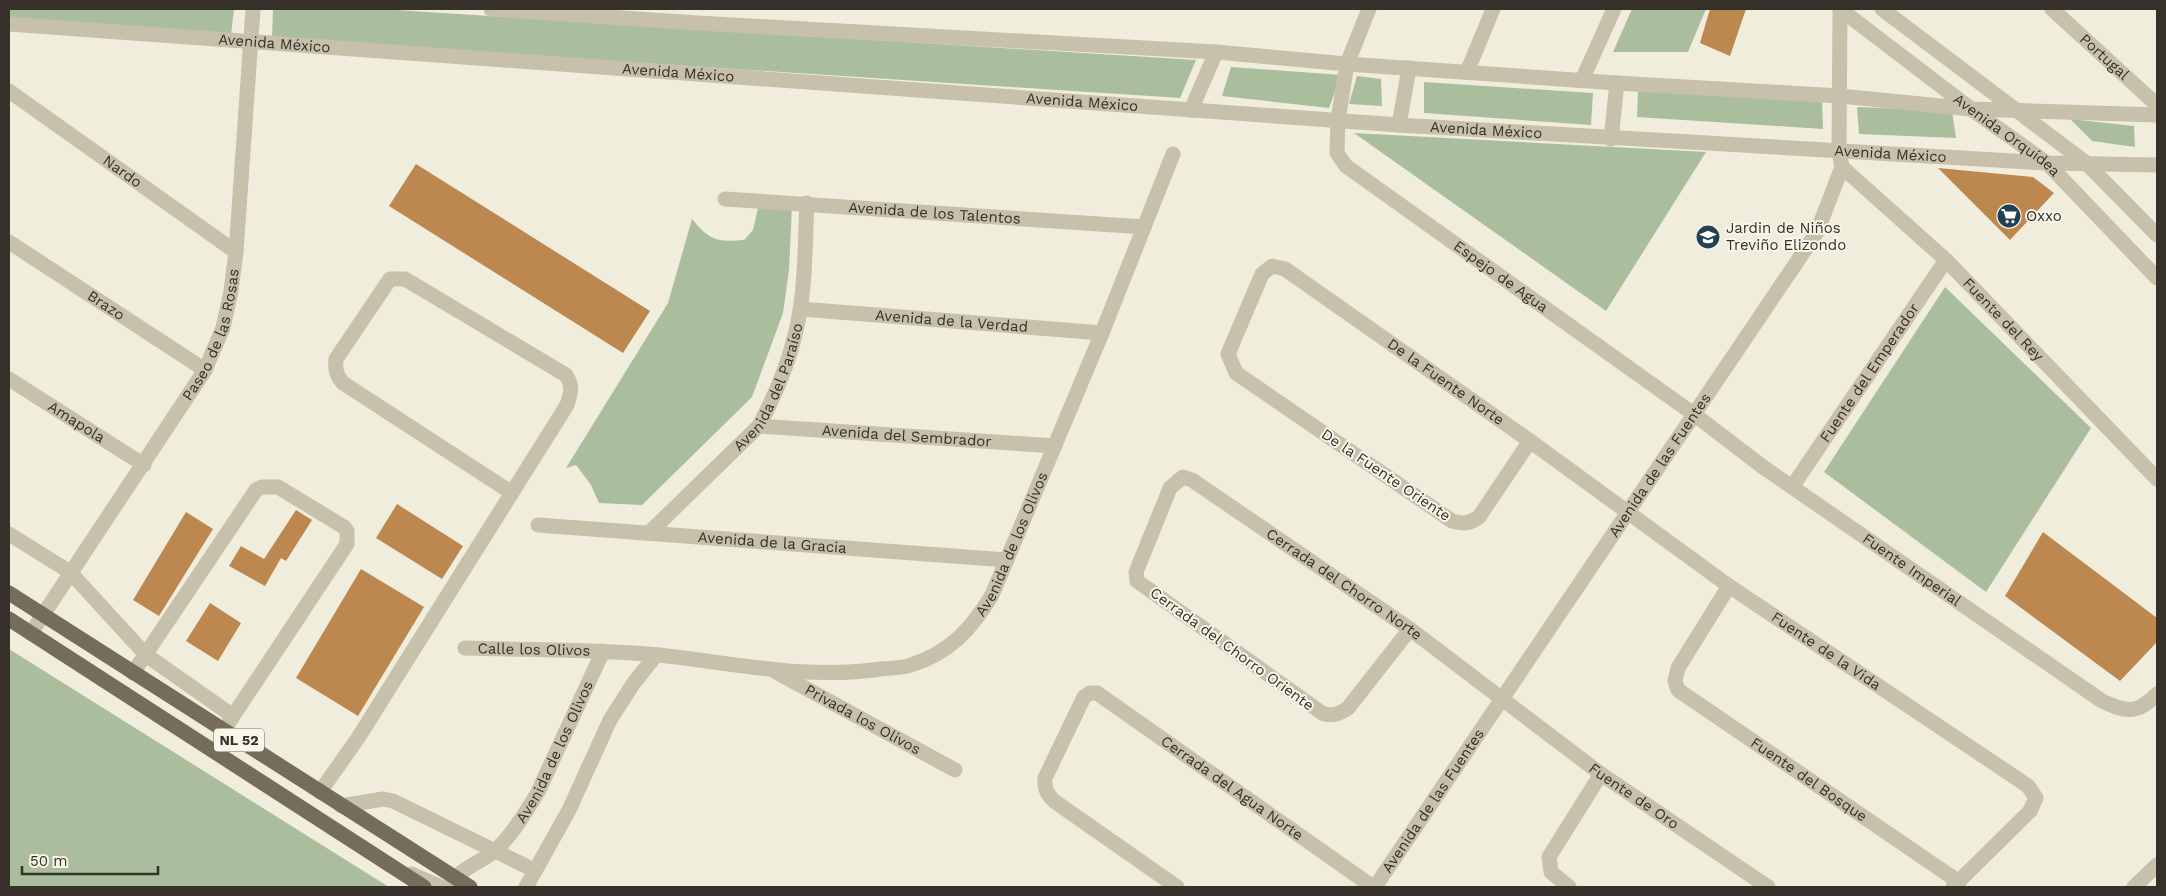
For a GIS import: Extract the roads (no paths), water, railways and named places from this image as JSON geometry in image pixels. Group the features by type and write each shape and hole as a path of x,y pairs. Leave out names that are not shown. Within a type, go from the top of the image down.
{"main road":[{"name":"NL 52","path":"9,593 320,792 452,882 470,887"},
{"path":"9,618 424,887"}],"street":[{"name":"Paseo de las Rosas","path":"32,633 70,572 144,465 204,370 222,328 232,291 236,252 253,9"},
{"path":"491,9 700,16 1216,52 1346,64 1840,96 1971,109 2157,115"},
{"name":"Espejo de Agua","path":"1369,9 1346,64 1338,120 1337,153 1346,166 1695,415"},
{"path":"1467,72 1493,9"},
{"path":"1582,80 1614,9"},
{"path":"1840,9 1839,151 1842,167"},
{"name":"Avenida Orquídea","path":"1840,9 1971,109 2047,162 2157,278"},
{"name":"Avenida Orquídea","path":"1882,9 2085,162 2157,236"},
{"name":"Portugal","path":"2052,9 2157,105"},
{"name":"Avenida México","path":"9,24 1399,125 2047,162 2157,165"},
{"path":"1191,110 1216,52"},
{"path":"1399,125 1409,68"},
{"path":"1611,138 1617,83"},
{"name":"Nardo","path":"9,91 236,252"},
{"name":"Avenida de los Olivos","path":"452,882 496,850 517,826 538,792 603,651 656,655 814,673 867,671 911,665 945,650 975,622 992,595 1007,560 1102,333 1173,154"},
{"name":"Avenida de las Fuentes","path":"1374,887 1627,512 1695,415 1816,232 1842,167"},
{"name":"Fuente del Rey","path":"1842,167 1946,260 2157,479"},
{"name":"Avenida de los Talentos","path":"725,199 1144,226"},
{"name":"Avenida del Paraíso","path":"650,532 759,426 779,384 790,354 800,309 807,203"},
{"name":"Brazo","path":"9,242 204,370"},
{"name":"Fuente del Emperador","path":"1792,487 1946,260"},
{"name":"De la Fuente Norte","path":"1244,379 1236,373 1228,354 1262,274 1272,266 1285,269 1530,441 1627,512"},
{"path":"320,792 358,738 512,493 567,405 571,392 571,382 566,375 405,279 390,279 336,359 335,369 337,376 343,383 512,493"},
{"name":"Avenida de la Verdad","path":"800,309 1102,333"},
{"name":"Amapola","path":"9,379 144,465"},
{"name":"De la Fuente Oriente","path":"1244,379 1452,521 1461,524 1471,522 1479,517 1530,441"},
{"name":"Fuente Imperial","path":"1695,415 1792,487 2102,701 2122,710 2135,710 2147,705 2157,694"},
{"name":"Avenida del Sembrador","path":"759,426 1054,446"},
{"name":"Cerrada del Chorro Norte","path":"1136,578 1136,572 1170,488 1183,477 1192,480 1410,629 1503,698"},
{"path":"133,673 256,490 262,487 278,487 344,527 347,532 347,544 224,730"},
{"name":"Fuente de la Vida","path":"1627,512 1729,586 2028,786 2036,798 2030,810 1956,884"},
{"name":"Avenida de la Gracia","path":"538,525 1007,560"},
{"path":"9,534 70,572 146,655 233,716"},
{"name":"Cerrada del Chorro Oriente","path":"1136,578 1137,581 1314,708 1330,716 1339,714 1348,708 1410,629"},
{"name":"Fuente del Bosque","path":"1729,586 1678,668 1675,681 1678,690 1956,884"},
{"name":"Calle los Olivos","path":"465,648 603,651"},
{"path":"526,887 569,810 610,720 633,684 656,655"},
{"name":"Privada los Olivos","path":"770,669 955,770"},
{"name":"Cerrada del Agua Norte","path":"1177,887 1054,801 1044,786 1045,778 1084,696 1090,693 1097,693 1374,887"},
{"name":"Fuente de Oro","path":"1503,698 1600,774 1768,887"},
{"path":"1569,887 1551,872 1549,857 1600,774"},
{"path":"341,806 383,799 393,801 534,870"},
{"path":"365,850 407,873 441,887"},
{"path":"2134,887 2157,865"}],"place":[{"name":"Oxxo","path":"2009,216"},
{"name":"Jardin de Niños Treviño Elizondo","path":"1708,237"}]}
